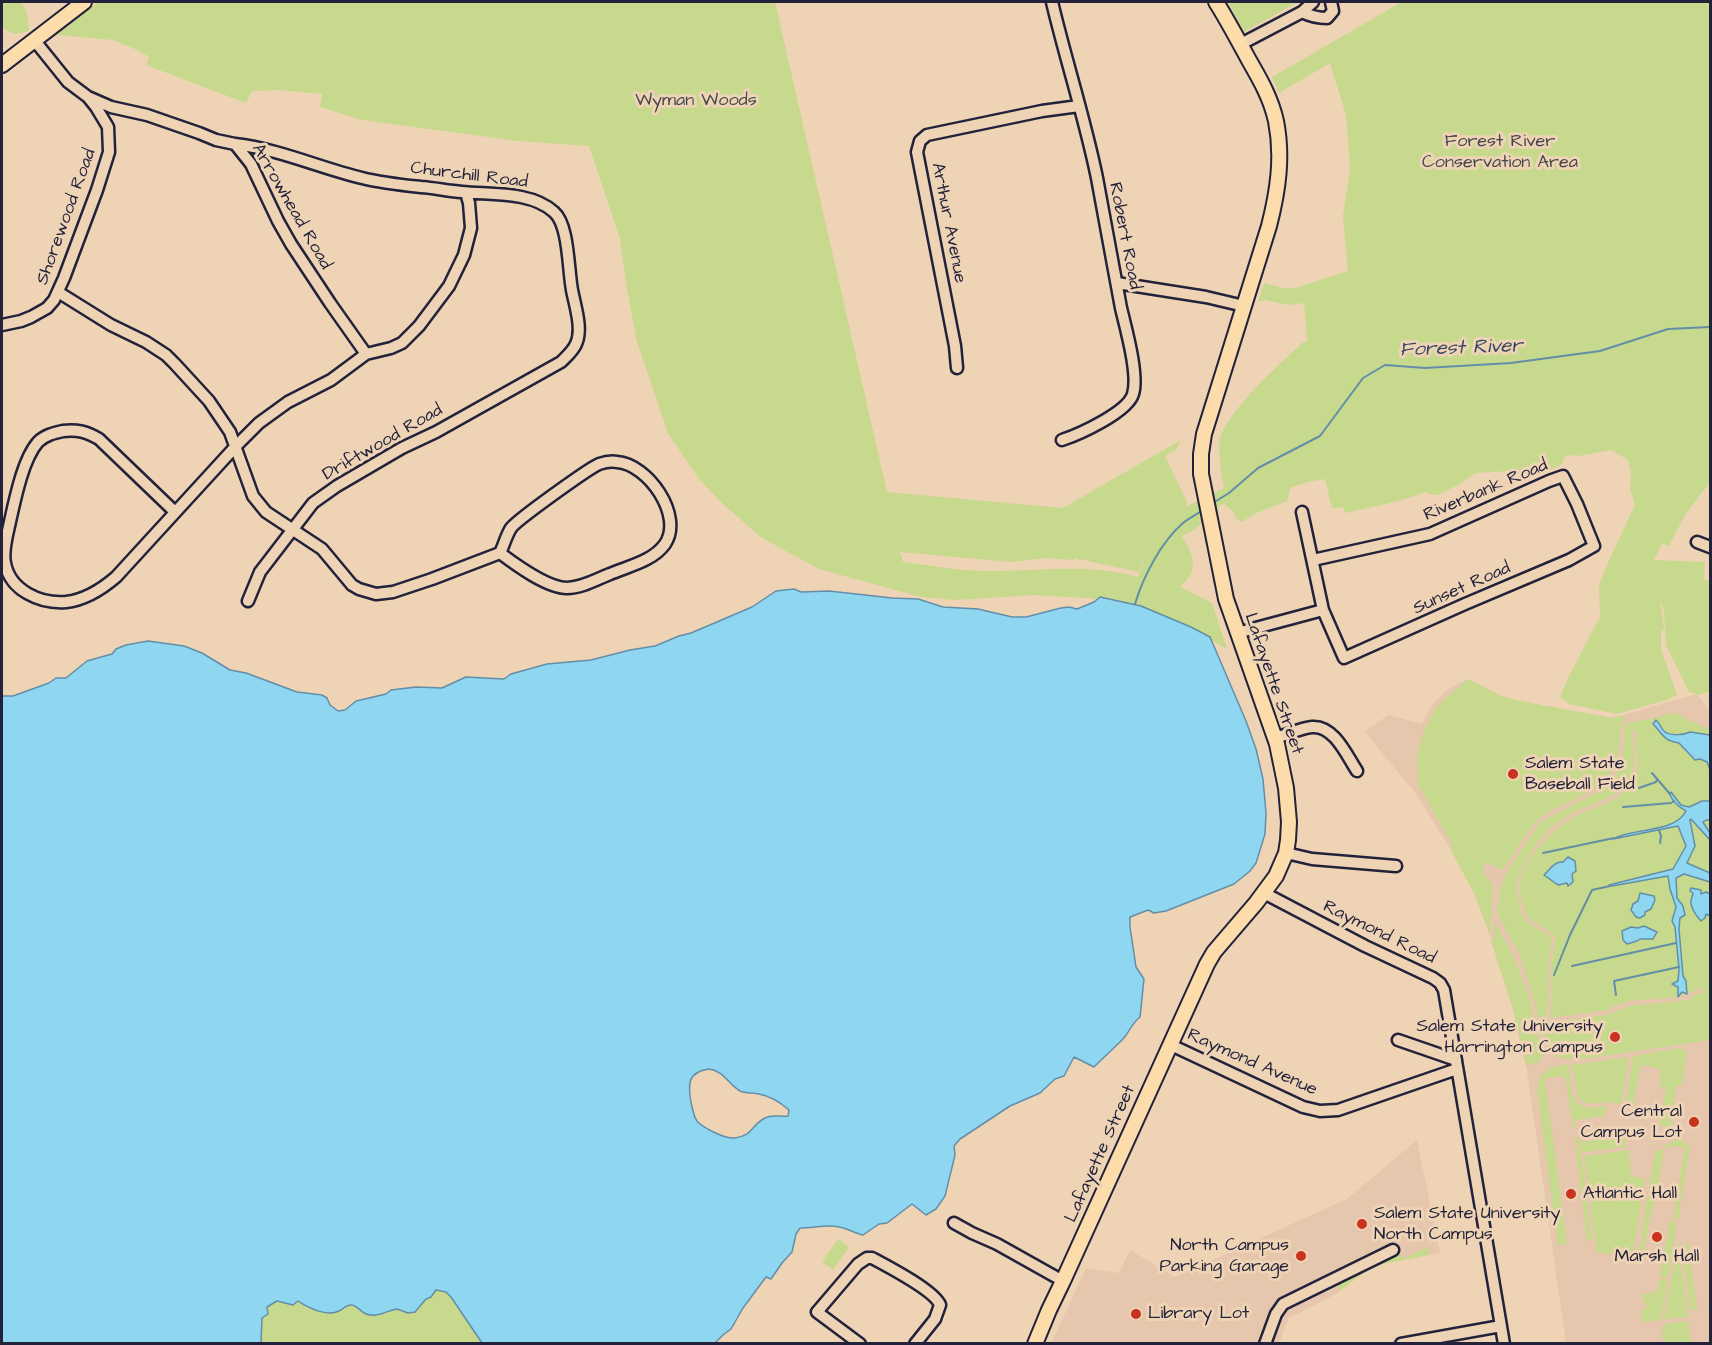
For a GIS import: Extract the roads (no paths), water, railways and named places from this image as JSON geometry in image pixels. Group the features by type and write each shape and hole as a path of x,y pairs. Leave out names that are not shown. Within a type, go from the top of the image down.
{"main road":[{"path":"2,65 84,2"},
{"name":"Lafayette Street","path":"1039,1342 1046,1317 1214,952 1276,876 1286,853 1288,840 1288,805 1282,764 1226,599 1201,474 1204,434 1276,198 1280,157 1276,122 1262,82 1216,2"}],"street":[{"name":"Robert Road","path":"1052,2 1096,177 1131,357 1134,392 1131,399 1108,418 1080,434 1062,440"},
{"path":"1241,45 1302,12 1313,2"},
{"path":"1302,12 1310,16 1327,18 1333,11 1331,2"},
{"name":"Shorewood Road","path":"2,325 21,321 43,311 54,300 97,190 109,152 108,127 100,112 88,97 68,82 35,40"},
{"name":"Arrowhead Road","path":"88,97 111,108 156,118 216,140 235,144 251,164 291,244 366,354"},
{"name":"Arthur Avenue","path":"957,368 955,346 917,152 920,141 927,135 1042,111 1079,106"},
{"name":"Churchill Road","path":"235,144 300,158 371,180 515,197 531,200 549,208 561,220 565,234 568,273 578,330 577,343 571,352"},
{"path":"175,512 99,439 88,432 76,430 57,432 39,441 27,460 7,535 5,566 15,582 28,594 45,601 67,602 79,599 116,578 259,423 302,393 331,380 366,354 391,348 409,337 449,286 461,262 469,240 471,214 466,193"},
{"path":"1117,283 1206,297 1244,306"},
{"path":"58,292 105,322 146,342 166,355 196,385 230,432 253,496 266,512 322,549 352,585 359,590 375,594 393,592 500,553 512,527 600,464 619,462 642,472 659,493 670,515 672,526 670,535 658,552 638,563 569,588 559,588 549,584 500,553"},
{"name":"Driftwood Road","path":"248,601 260,572 313,503 337,486 402,448 436,432 561,362 571,352"},
{"name":"Riverbank Road","path":"1313,560 1431,534 1563,476 1594,546"},
{"path":"1237,633 1323,610 1302,512"},
{"path":"1698,542 1710,547"},
{"name":"Sunset Road","path":"1323,610 1344,658 1569,560 1594,546"},
{"path":"1275,738 1312,727 1321,728 1340,744 1357,771"},
{"path":"1286,853 1312,859 1396,866"},
{"name":"Raymond Road","path":"1264,893 1365,946 1433,978 1444,990 1504,1344"},
{"path":"1398,1040 1456,1064"},
{"name":"Raymond Avenue","path":"1171,1045 1303,1107 1320,1111 1338,1110 1456,1064"},
{"path":"954,1223 1063,1281"},
{"path":"1265,1344 1276,1314 1283,1305 1393,1250"},
{"path":"860,1344 817,1312 858,1264 867,1258 872,1258 938,1300 940,1305 935,1319 915,1344"},
{"path":"1401,1344 1501,1326"}],"water":[{"path":"794,589 801,592 829,591 918,599 943,607 978,609 1012,617 1026,617 1069,607 1077,609 1100,597 1141,606 1210,637 1256,749 1263,779 1265,834 1256,863 1234,884 1166,911 1154,913 1148,910 1130,917 1136,967 1144,979 1140,1017 1119,1043 1094,1067 1074,1057 1064,1076 1055,1079 1040,1093 1010,1106 960,1139 954,1146 955,1155 945,1196 936,1209 926,1215 912,1204 887,1223 879,1224 863,1235 834,1226 800,1228 796,1234 792,1252 771,1279 766,1277 731,1329 715,1343 482,1343 451,1297 446,1292 436,1290 415,1312 408,1313 397,1309 368,1315 350,1305 329,1313 312,1309 298,1301 293,1305 277,1301 267,1307 268,1314 262,1318 261,1343 2,1343 2,696 13,696 49,683 56,678 66,678 87,661 112,654 116,649 126,645 148,641 184,646 202,653 230,670 246,673 297,692 322,695 338,711 345,710 356,701 386,694 391,690 416,687 442,688 466,677 504,679 511,674 547,664 591,660 655,646 752,607 776,591","holes":["709,1069 714,1070 740,1091 757,1093 779,1102 789,1110 788,1116 768,1117 760,1121 749,1133 735,1138 720,1135 704,1127 697,1121 694,1114 690,1085 696,1073"]},
{"path":"1656,720 1668,733 1678,735 1690,732 1710,735 1710,770 1707,762 1700,759 1695,760 1679,743 1670,741 1664,736 1653,724"},
{"path":"1671,792 1681,805 1689,807 1702,801 1710,801 1710,820 1703,822 1710,833 1710,840 1691,819 1695,846 1687,863 1710,873 1710,882 1684,874 1676,878 1677,898 1683,906 1685,915 1680,918 1679,929 1687,994 1682,992 1678,997 1678,987 1672,984 1678,981 1679,969 1675,927 1672,921 1676,907 1668,876 1609,885 1673,869 1686,846 1678,826 1613,839 1621,835 1663,827 1680,818 1686,811 1673,800"},
{"path":"1568,857 1575,861 1576,871 1572,874 1573,882 1568,886 1567,883 1558,885 1544,875 1555,864 1563,862"},
{"path":"1691,888 1701,890 1701,894 1706,892 1710,894 1710,916 1706,914 1701,921 1692,906"},
{"path":"1640,893 1654,896 1655,900 1651,909 1640,918 1636,917 1631,910 1633,904 1638,901"},
{"path":"1644,926 1657,932 1653,939 1640,939 1627,944 1623,940 1622,931 1631,927"}],"waterway":[{"name":"Forest River","path":"1213,503 1229,493 1258,468 1320,436 1363,378 1385,365 1425,368 1511,363 1600,351 1668,329 1710,327"},
{"name":"Forest River","path":"1135,604 1148,572 1167,540 1183,523 1203,510"},
{"path":"1652,773 1670,794"},
{"path":"1639,788 1656,782 1657,779"},
{"path":"1623,807 1674,801"},
{"path":"1659,830 1660,843"},
{"path":"1543,853 1614,838"},
{"path":"1554,975 1592,890 1610,886"},
{"path":"1572,966 1676,943"},
{"path":"1616,995 1614,981 1679,967"}],"place":[{"name":"Salem State Baseball Field","path":"1513,774"},
{"name":"Salem State University Harrington Campus","path":"1615,1037"},
{"name":"Central Campus Lot","path":"1694,1122"},
{"name":"Atlantic Hall","path":"1571,1194"},
{"name":"Salem State University North Campus","path":"1362,1224"},
{"name":"Marsh Hall","path":"1657,1237"},
{"name":"North Campus Parking Garage","path":"1301,1256"},
{"name":"Library Lot","path":"1136,1314"}],"park label":[{"name":"Wyman Woods","path":"696,101"},
{"name":"Forest River Conservation Area","path":"1500,152"}]}
